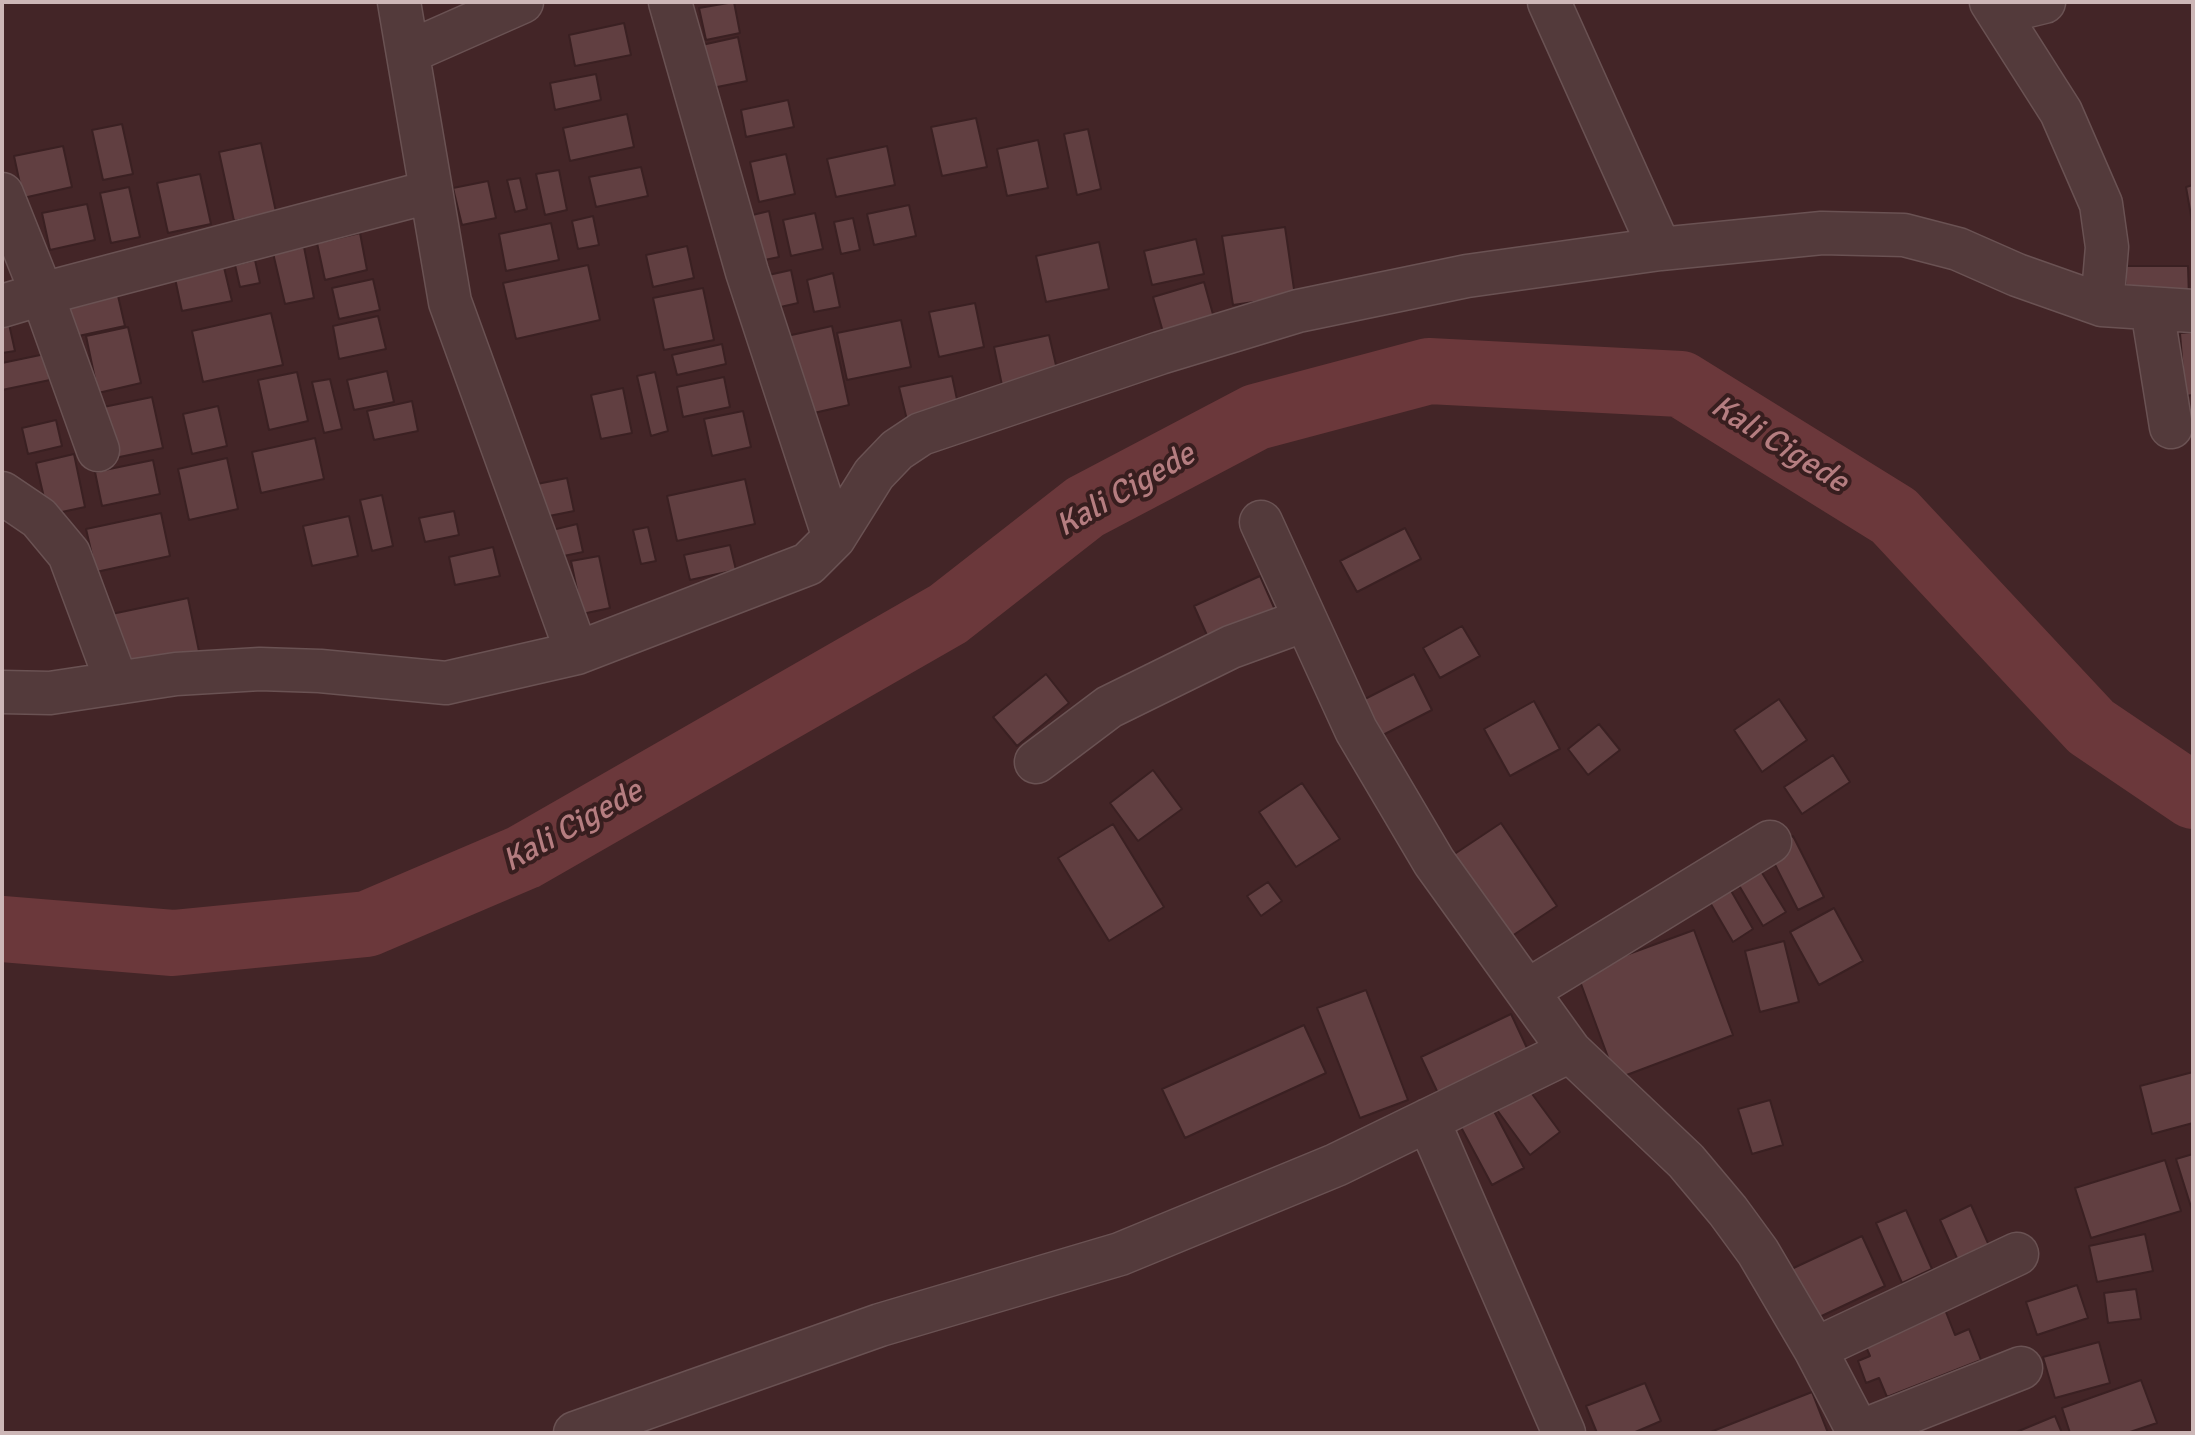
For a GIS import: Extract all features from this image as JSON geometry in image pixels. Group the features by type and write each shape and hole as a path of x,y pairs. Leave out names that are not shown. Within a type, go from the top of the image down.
{"street":[{"path":"399,2 450,302 577,653"},
{"path":"409,52 522,2"},
{"path":"670,2 747,272 834,538"},
{"path":"1549,2 1660,249"},
{"path":"2044,2 1995,7 2061,112 2101,204 2107,247 2102,305"},
{"path":"2,306 429,192"},
{"path":"2,194 98,450"},
{"path":"2,692 50,693 176,674 260,669 320,671 446,683 577,653 808,564 834,538 874,474 897,450 921,434 1160,353 1298,311 1467,276 1660,249 1822,233 1904,235 1958,249 2017,275 2102,305 2193,311"},
{"path":"2152,309 2171,427"},
{"path":"2,493 39,518 69,554 117,683"},
{"path":"1261,522 1356,730 1391,794 1434,862 1570,1051 1686,1161 1728,1211 1758,1252 1859,1432 2021,1368"},
{"path":"1036,762 1109,707 1231,647 1305,620"},
{"path":"1527,991 1770,842"},
{"path":"575,1433 880,1325 1120,1254 1336,1165 1570,1051"},
{"path":"1428,1120 1564,1433"},
{"path":"1815,1349 2017,1254"}],"building":[{"path":"734,2 740,33 706,40 699,8"},
{"path":"624,23 631,55 575,66 569,35"},
{"path":"738,37 747,81 702,90 693,47"},
{"path":"596,74 601,100 555,110 550,83"},
{"path":"788,100 794,127 746,137 741,110"},
{"path":"627,114 634,147 570,161 563,128"},
{"path":"976,118 987,167 942,176 931,127"},
{"path":"122,124 133,174 103,180 92,130"},
{"path":"1088,129 1101,189 1077,195 1064,134"},
{"path":"1038,140 1048,188 1007,196 997,149"},
{"path":"261,143 276,212 234,221 219,152"},
{"path":"63,146 72,187 23,198 14,156"},
{"path":"887,146 895,185 836,197 827,159"},
{"path":"786,154 795,194 759,202 750,162"},
{"path":"641,167 648,196 596,207 589,177"},
{"path":"559,170 567,210 545,215 536,174"},
{"path":"200,174 211,224 168,233 157,183"},
{"path":"520,178 527,209 515,212 507,180"},
{"path":"488,181 496,218 462,225 453,188"},
{"path":"2193,185 2193,227 2186,187"},
{"path":"129,187 140,237 111,243 100,193"},
{"path":"87,204 95,240 50,250 42,213"},
{"path":"909,205 916,236 874,245 867,214"},
{"path":"769,211 779,257 750,263 740,218"},
{"path":"815,213 823,249 791,256 783,220"},
{"path":"593,216 599,245 578,249 572,221"},
{"path":"853,218 860,250 841,254 834,222"},
{"path":"551,223 559,260 506,271 499,234"},
{"path":"1285,227 1295,296 1233,305 1222,236"},
{"path":"360,233 367,270 325,280 317,243"},
{"path":"1196,239 1204,274 1152,285 1144,251"},
{"path":"1099,242 1109,289 1046,302 1036,256"},
{"path":"687,246 694,278 653,287 646,255"},
{"path":"304,247 314,298 285,304 273,253"},
{"path":"222,259 232,301 182,311 173,269"},
{"path":"255,260 260,283 240,287 235,265"},
{"path":"588,265 600,320 516,339 503,283"},
{"path":"2125,266 2188,266 2189,298 2126,299"},
{"path":"791,270 798,303 763,311 755,278"},
{"path":"833,273 840,307 814,312 807,280"},
{"path":"373,279 380,310 339,319 332,288"},
{"path":"1204,282 1214,318 1163,332 1153,297"},
{"path":"115,283 125,326 69,338 59,295"},
{"path":"703,288 714,340 664,350 653,298"},
{"path":"975,303 984,347 939,357 929,312"},
{"path":"271,313 283,365 203,382 192,331"},
{"path":"7,315 15,351 2,353 2,316"},
{"path":"378,316 386,349 339,359 333,326"},
{"path":"901,320 911,367 847,380 837,333"},
{"path":"832,326 849,405 796,417 778,338"},
{"path":"128,327 141,383 98,393 86,336"},
{"path":"2193,332 2193,395 2185,396 2180,333"},
{"path":"1049,335 1059,378 1003,390 994,347"},
{"path":"722,344 726,364 677,375 672,355"},
{"path":"45,354 50,380 2,390 2,363"},
{"path":"387,371 394,402 354,410 347,380"},
{"path":"297,372 308,421 269,430 258,380"},
{"path":"655,372 668,431 651,436 637,376"},
{"path":"952,376 959,409 907,420 899,387"},
{"path":"724,377 730,407 683,417 677,387"},
{"path":"330,379 342,429 324,433 312,382"},
{"path":"623,388 632,433 601,439 591,395"},
{"path":"152,397 163,448 105,460 94,409"},
{"path":"412,401 418,431 374,440 367,411"},
{"path":"218,406 227,446 192,454 183,414"},
{"path":"743,411 751,447 712,456 704,419"},
{"path":"56,420 62,446 28,454 22,428"},
{"path":"315,438 324,479 261,493 252,452"},
{"path":"74,454 85,507 48,515 36,463"},
{"path":"227,458 238,509 189,520 178,469"},
{"path":"153,460 160,494 102,506 95,472"},
{"path":"567,478 574,511 539,518 532,485"},
{"path":"745,479 755,524 677,541 667,496"},
{"path":"382,495 393,546 372,551 360,500"},
{"path":"454,511 459,535 425,542 419,518"},
{"path":"161,513 170,556 96,572 86,529"},
{"path":"349,516 358,556 312,566 303,526"},
{"path":"577,524 583,552 549,559 544,532"},
{"path":"648,527 656,561 641,564 633,530"},
{"path":"1405,528 1421,559 1357,592 1340,561"},
{"path":"730,545 736,570 690,580 684,555"},
{"path":"493,547 500,576 455,585 449,557"},
{"path":"599,556 610,608 582,614 571,561"},
{"path":"1260,576 1276,612 1210,642 1194,606"},
{"path":"188,598 201,661 120,678 107,615"},
{"path":"1462,626 1480,656 1440,678 1423,648"},
{"path":"1046,674 1069,703 1017,746 993,717"},
{"path":"1414,674 1432,710 1377,738 1359,702"},
{"path":"1779,699 1807,740 1762,772 1734,730"},
{"path":"1534,701 1560,749 1510,776 1484,729"},
{"path":"1599,724 1620,750 1588,775 1568,749"},
{"path":"1833,755 1850,782 1802,814 1784,787"},
{"path":"1153,770 1182,809 1138,841 1110,803"},
{"path":"1302,783 1340,839 1296,867 1259,812"},
{"path":"1501,823 1557,906 1503,942 1447,859"},
{"path":"1113,824 1164,907 1109,941 1058,858"},
{"path":"1793,836 1824,897 1798,910 1767,849"},
{"path":"1756,863 1786,912 1763,926 1734,877"},
{"path":"1268,882 1282,901 1261,916 1247,896"},
{"path":"1726,882 1753,929 1733,942 1705,894"},
{"path":"1834,908 1863,961 1819,985 1790,932"},
{"path":"1694,930 1733,1035 1616,1079 1577,973"},
{"path":"1784,941 1799,1002 1760,1012 1745,951"},
{"path":"1366,990 1408,1100 1360,1118 1317,1008"},
{"path":"1511,1014 1534,1063 1444,1106 1421,1057"},
{"path":"1304,1025 1326,1073 1185,1138 1162,1089"},
{"path":"2193,1072 2193,1123 2152,1134 2140,1086"},
{"path":"1527,1087 1560,1132 1530,1155 1497,1110"},
{"path":"1487,1098 1524,1168 1492,1185 1455,1116"},
{"path":"1770,1100 1783,1145 1752,1154 1738,1109"},
{"path":"2193,1154 2193,1209 2192,1210 2176,1159"},
{"path":"2165,1160 2181,1211 2091,1238 2075,1188"},
{"path":"1971,1205 1991,1250 1960,1265 1940,1220"},
{"path":"1906,1210 1932,1269 1902,1283 1876,1223"},
{"path":"2145,1234 2153,1271 2097,1282 2089,1246"},
{"path":"1862,1236 1885,1286 1809,1322 1785,1272"},
{"path":"2077,1285 2088,1318 2037,1335 2026,1302"},
{"path":"2136,1289 2141,1319 2108,1323 2104,1293"},
{"path":"1942,1302 1955,1335 1969,1329 1981,1360 1887,1397 1879,1378 1866,1383 1858,1361 1870,1356 1861,1335"},
{"path":"2099,1342 2110,1383 2055,1398 2043,1357"},
{"path":"2141,1380 2157,1423 2127,1433 2070,1433 2062,1408"},
{"path":"1645,1383 1661,1421 1633,1433 1597,1433 1586,1406"},
{"path":"1812,1392 1828,1433 1708,1433"},
{"path":"2055,1416 2062,1433 2014,1433"}],"waterway":[{"name":"Kali Cigede","path":"2,929 173,943 367,924 524,857 948,614 1085,507 1256,417 1429,371 1681,384 1894,516 2091,727 2193,796"}]}
